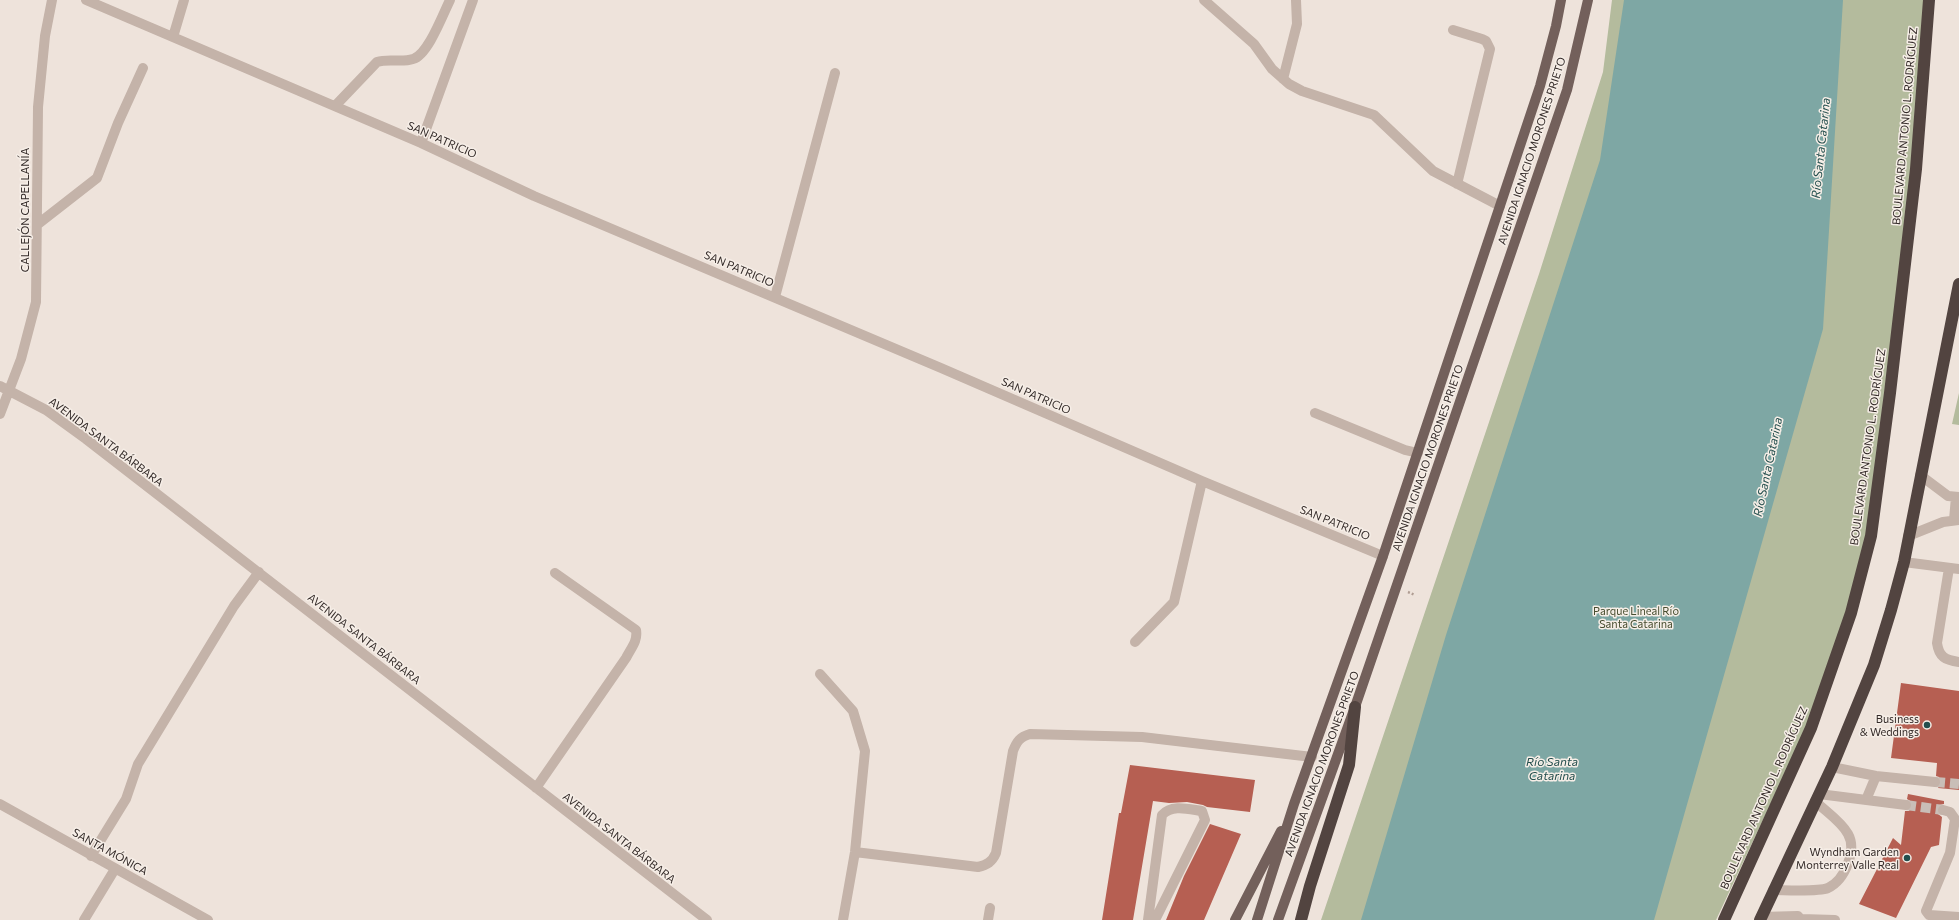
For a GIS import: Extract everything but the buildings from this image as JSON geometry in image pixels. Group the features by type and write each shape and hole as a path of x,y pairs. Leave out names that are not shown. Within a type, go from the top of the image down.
{"highway":[{"name":"BOULEVARD ANTONIO L. RODRÍGUEZ","path":"1724,920 1811,728 1851,613 1871,536 1890,392 1916,169 1929,0"},
{"path":"1760,918 1832,768 1874,665 1904,562 1959,284"},
{"path":"1301,920 1310,886 1349,765 1355,707"}],"main road":[{"name":"AVENIDA IGNACIO MORONES PRIETO","path":"1258,920 1294,804 1383,556 1540,86 1556,26 1561,0"},
{"name":"AVENIDA IGNACIO MORONES PRIETO","path":"1278,920 1355,707 1567,90 1588,0"},
{"path":"1235,920 1294,804"}],"street":[{"name":"CALLEJÓN CAPELLANÍA","path":"0,414 28,336 36,302 38,107 45,36 52,0"},
{"name":"SAN PATRICIO","path":"86,0 421,143 534,196 775,297 1202,481 1383,556"},
{"path":"173,37 184,0"},
{"path":"335,106 377,62 385,59 414,59 423,54 450,0"},
{"path":"421,143 473,0"},
{"path":"1204,0 1254,44 1272,69 1283,79 1302,91 1374,115 1433,171 1500,206"},
{"path":"1283,79 1297,24 1296,0"},
{"path":"1453,30 1486,41 1490,49 1457,184"},
{"path":"38,224 97,178 118,123 143,68"},
{"path":"775,297 835,73"},
{"name":"AVENIDA SANTA BÁRBARA","path":"0,386 46,410 259,572 707,920"},
{"path":"1315,413 1405,450 1418,453"},
{"path":"1908,536 1943,522 1957,520 1958,497 1948,496 1920,476"},
{"path":"1135,642 1174,602 1202,481"},
{"path":"1904,562 1954,569 1936,643 1942,657 1959,662"},
{"path":"91,856 126,799 138,764 234,606 259,572"},
{"path":"536,788 626,658 636,640 637,635 636,630 555,573"},
{"path":"820,674 853,712 865,751 855,852 843,920"},
{"path":"855,852 978,867 989,863 993,860 996,853 1013,751 1016,742 1022,737 1030,734 1142,737 1312,757"},
{"path":"1832,768 1876,776 1935,782"},
{"path":"1866,800 1876,776"},
{"path":"1817,798 1866,800 1906,805"},
{"path":"1773,890 1828,888 1840,878 1846,869 1851,843 1849,835 1817,798"},
{"name":"SANTA MÓNICA","path":"0,804 208,920"},
{"path":"1148,920 1162,815 1165,811 1177,808 1202,811 1205,820 1155,920"},
{"path":"1943,810 1950,812 1955,819 1954,832 1950,853 1926,911 1929,915 1959,917"},
{"path":"84,920 115,869"},
{"path":"988,920 990,908"},
{"path":"1760,918 1798,916 1801,920 1835,920"}],"green space":[{"name":"Río Santa Catarina","path":"1612,0 1927,0 1915,178 1878,478 1854,596 1822,694 1716,920 1321,920 1539,274 1603,72"},
{"path":"1959,393 1959,425 1952,424"}],"water":[{"name":"Río Santa Catarina","path":"1624,0 1843,0 1823,329 1654,920 1361,920 1446,635 1600,160"}],"tunnel":[{"path":"1935,782 1959,784"},
{"path":"1906,805 1943,810"}],"place":[{"name":"Business & Weddings","path":"1927,725"},
{"name":"Wyndham Garden Monterrey Valle Real","path":"1907,858"}],"park label":[{"name":"Parque Lineal Río Santa Catarina","path":"1636,617"}]}
